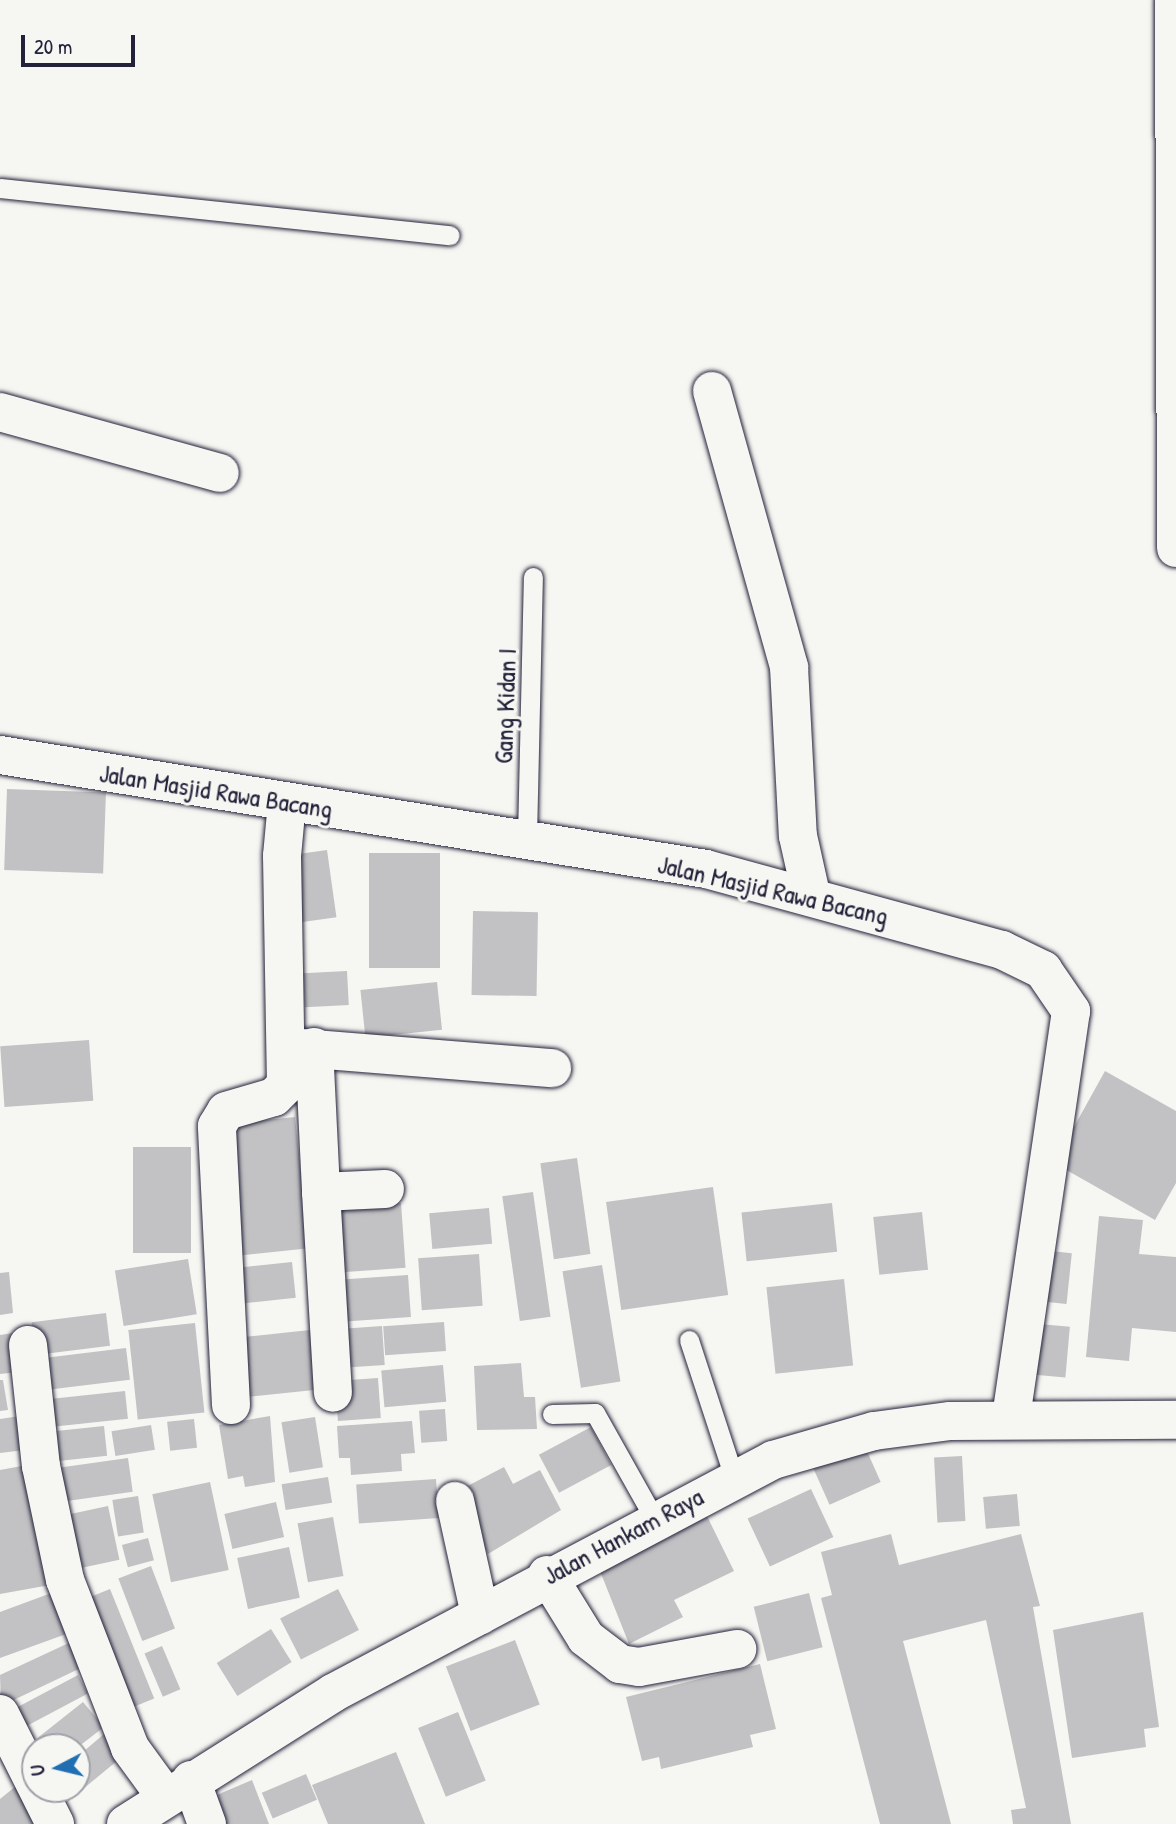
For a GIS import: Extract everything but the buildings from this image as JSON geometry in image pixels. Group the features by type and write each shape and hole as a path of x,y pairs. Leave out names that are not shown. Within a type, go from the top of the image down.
{"street":[{"path":"1174,0 1176,548"},
{"path":"712,391 789,667 798,836 811,894"},
{"path":"0,412 220,473"},
{"name":"Jalan Masjid Rawa Bacang","path":"0,755 287,802 527,837 811,894 1002,950 1043,970 1071,1011 1011,1419"},
{"path":"287,802 282,933 321,1192 332,1393"},
{"path":"301,1047 552,1068"},
{"path":"231,1405 217,1126 226,1111 274,1097 286,1085 301,1047"},
{"path":"321,1192 385,1189"},
{"path":"28,1345 41,1466 65,1580 130,1748 178,1788 207,1824"},
{"name":"Jalan Hankam Raya","path":"126,1824 178,1788 547,1575 734,1478 874,1431 1011,1419 1176,1420"},
{"path":"455,1500 481,1615"},
{"path":"547,1575 586,1638 620,1664 639,1667 737,1650"},
{"path":"0,1714 55,1824"}],"lane":[{"path":"0,188 450,235"},
{"name":"Gang Kidan I","path":"527,837 533,577"},
{"path":"689,1340 734,1478"},
{"path":"552,1414 595,1413 634,1474 654,1518"}]}
